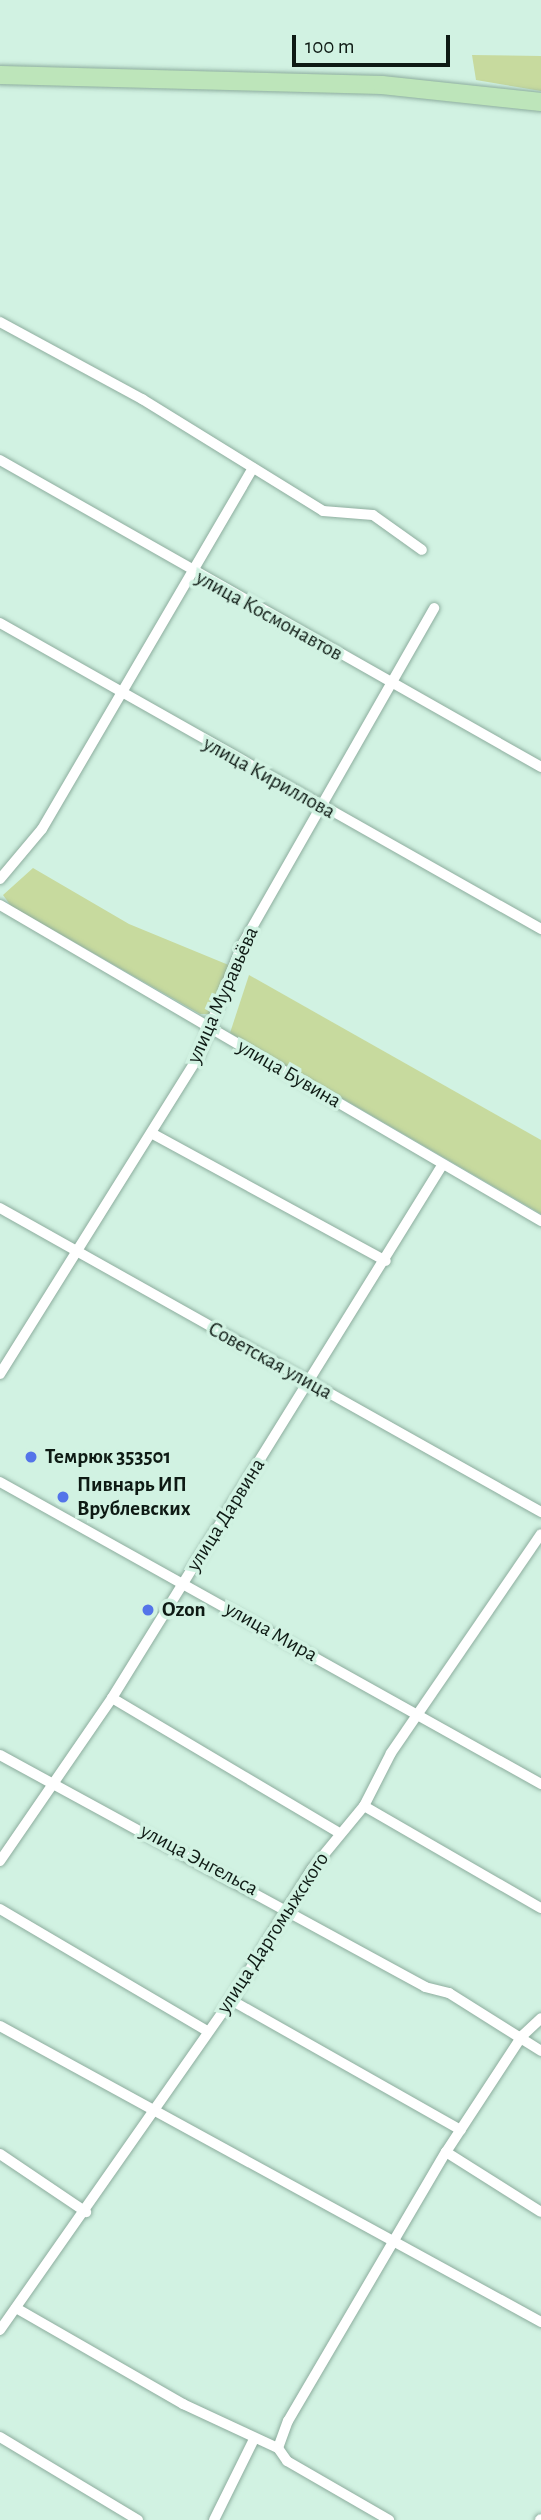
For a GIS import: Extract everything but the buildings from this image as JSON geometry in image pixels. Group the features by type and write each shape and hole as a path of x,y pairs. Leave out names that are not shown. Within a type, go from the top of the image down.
{"main road":[{"path":"0,75 382,85 541,102"}],"street":[{"path":"0,322 323,511 373,515 422,550"},
{"name":"улица Космонавтов","path":"0,460 191,572 541,767"},
{"path":"0,879 42,829 118,694 253,468"},
{"name":"улица Муравьёва","path":"0,1374 153,1134 212,1029 242,945 318,805 434,608"},
{"name":"улица Кириллова","path":"0,623 118,694 541,929"},
{"name":"улица Бувина","path":"0,905 541,1221"},
{"path":"153,1134 386,1261"},
{"name":"улица Дарвина","path":"0,1861 5,1844 112,1698 386,1261 443,1164"},
{"name":"Советская улица","path":"0,1208 541,1512"},
{"name":"улица Мира","path":"0,1482 541,1784"},
{"name":"улица Даргомыжского","path":"0,2330 86,2212 207,2031 232,2000 339,1833 364,1806 419,1716 541,1534"},
{"path":"112,1698 339,1833"},
{"name":"улица Энгельса","path":"0,1755 291,1909 522,2036 541,2051"},
{"path":"364,1806 541,1908"},
{"path":"0,1909 207,2031"},
{"path":"232,2000 461,2130"},
{"path":"278,2448 288,2421 393,2238 522,2036 541,2018"},
{"path":"0,2026 134,2103 156,2106 541,2322"},
{"path":"446,2152 541,2212"},
{"path":"0,2154 86,2212"},
{"path":"16,2308 253,2441 278,2448 287,2461 389,2520"},
{"path":"0,2437 138,2520"},
{"path":"214,2520 253,2441"}],"green space":[{"path":"472,55 541,56 541,91 476,80"},
{"path":"33,868 129,924 231,966 214,1014 200,1014 11,906 3,895"},
{"path":"249,975 541,1140 541,1214 230,1033"}],"place":[{"name":"Темрюк 353501","path":"31,1457"},
{"name":"Пивнарь ИП Врублевских","path":"63,1497"},
{"name":"Ozon","path":"148,1610"}]}
